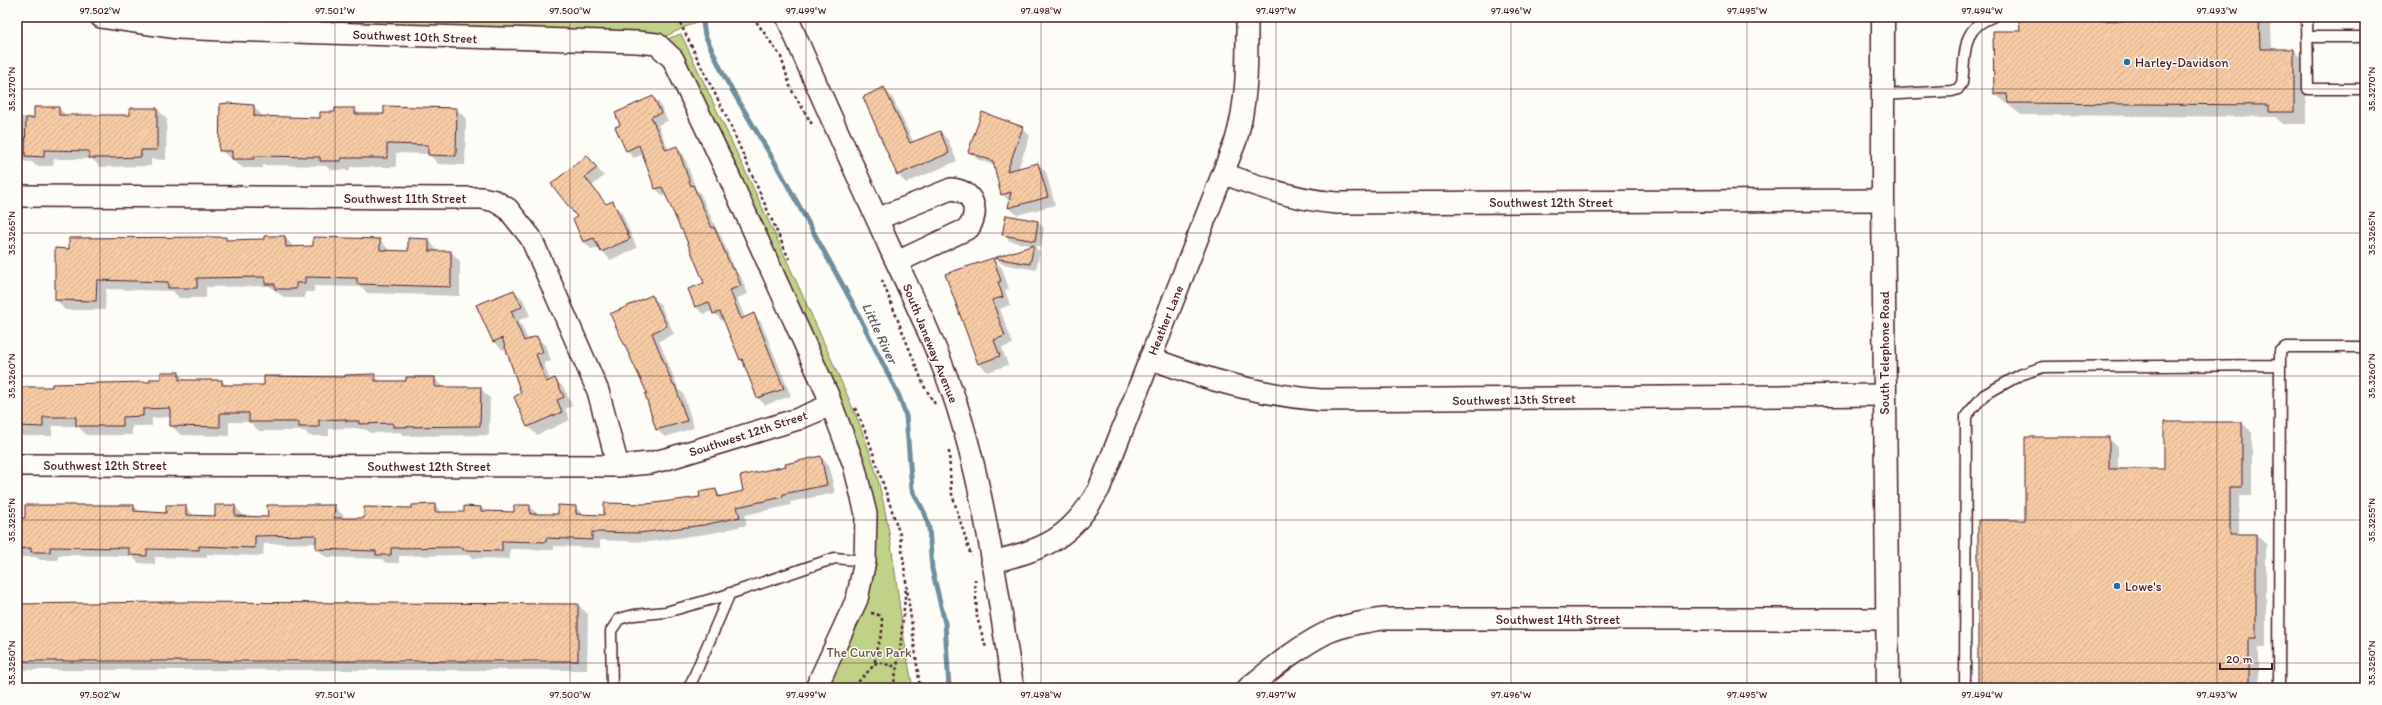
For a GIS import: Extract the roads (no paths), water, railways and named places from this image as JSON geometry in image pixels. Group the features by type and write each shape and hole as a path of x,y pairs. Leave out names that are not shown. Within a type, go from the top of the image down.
{"main road":[{"name":"South Telephone Road","path":"1883,17 1884,395 1888,688"}],"street":[{"name":"Southwest 10th Street","path":"101,17 223,30 657,44 673,59 726,170 831,405"},
{"name":"South Janeway Avenue","path":"788,17 877,219 919,308 953,394 969,449 992,562 1013,688"},
{"name":"Heather Lane","path":"992,562 1039,549 1075,526 1087,511 1099,489 1236,140 1244,107 1247,17"},
{"name":"Southwest 12th Street","path":"1223,173 1256,186 1287,195 1337,203 1883,200"},
{"path":"877,219 951,189 961,190 968,194 973,202 973,220 969,228 897,262"},
{"name":"Southwest 11th Street","path":"17,196 482,198 495,201 508,209 531,238 598,392 618,466"},
{"name":"Southwest 13th Street","path":"1150,358 1216,382 1267,394 1321,400 1884,395"},
{"path":"816,688 856,599 865,561 866,514 854,465 831,405"},
{"name":"Southwest 12th Street","path":"17,465 618,466 650,463 670,458 798,419 831,405"},
{"name":"Southwest 14th Street","path":"1248,688 1281,662 1327,632 1382,619 1887,618"}],"lane":[{"path":"1883,95 1952,91 1958,89 1962,83 1970,31 1976,24 1992,17"},
{"path":"2307,17 2308,89 2365,89"},
{"path":"2307,37 2365,37"},
{"path":"2279,688 2280,351 2286,347 2365,346"},
{"path":"1964,688 1966,416 1984,395 2020,375 2043,366 2280,365"},
{"path":"612,688 611,631 619,619 634,615 666,612 730,593 835,558 865,561"},
{"path":"689,688 730,593"}],"waterway":[{"name":"Little River","path":"702,17 705,35 725,78 777,166 853,304 899,396 906,416 912,489 925,514 929,528 932,569 945,623 949,688"}],"place":[{"name":"Harley-Davidson","path":"2127,62"},
{"name":"Lowe's","path":"2117,586"}],"park label":[{"name":"The Curve Park","path":"869,652"}]}
